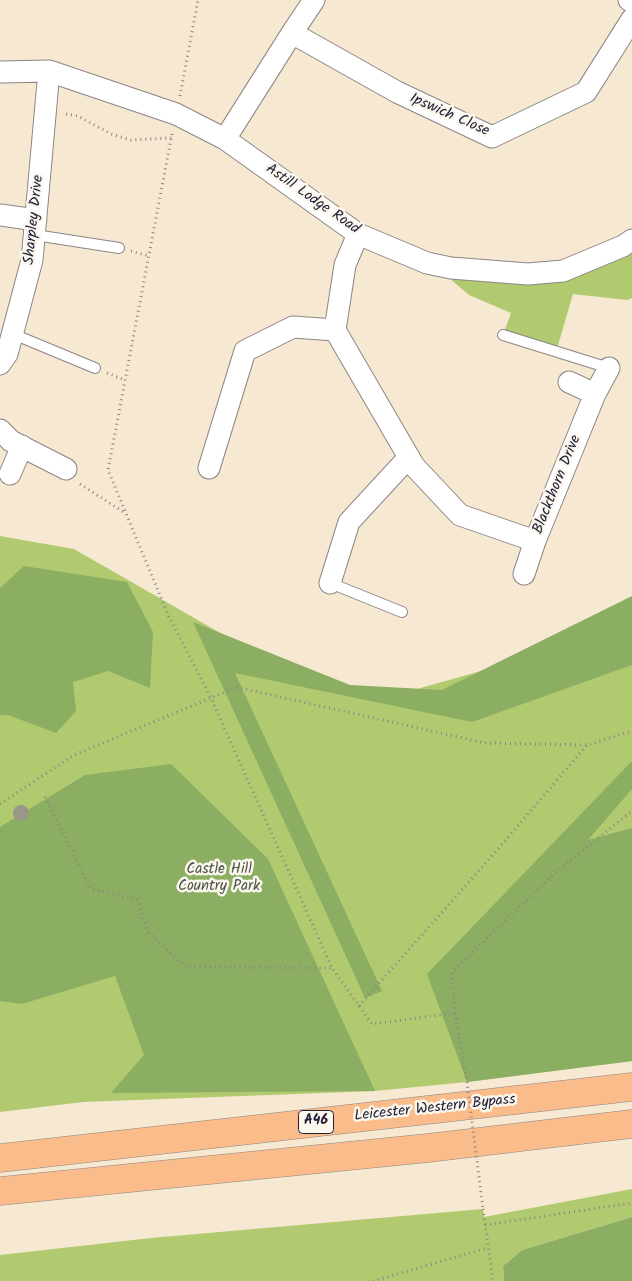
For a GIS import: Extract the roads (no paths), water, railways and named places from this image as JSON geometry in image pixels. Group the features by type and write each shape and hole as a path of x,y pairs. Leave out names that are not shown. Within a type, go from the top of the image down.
{"highway":[{"name":"Leicester Western Bypass","path":"0,1158 632,1087"},
{"path":"0,1191 428,1148 632,1124"}],"street":[{"path":"224,139 314,0"},
{"name":"Ipswich Close","path":"292,33 397,92 492,137 586,92 632,19"},
{"name":"Astill Lodge Road","path":"0,72 49,71 176,114 224,139 358,234 427,263 451,268 528,274 564,271 623,246 632,240"},
{"name":"Sharpley Drive","path":"0,364 7,354 32,260 49,71"},
{"path":"0,215 35,227"},
{"path":"209,468 245,351 293,327 335,330 345,265 358,234"},
{"name":"Blackthorn Drive","path":"335,330 414,466 460,515 535,541 595,394 609,368"},
{"path":"569,382 595,394"},
{"path":"0,430 11,441 66,469"},
{"path":"10,474 22,446"},
{"path":"330,583 349,522 409,457"},
{"path":"524,574 535,541"}],"lane":[{"path":"35,227 119,248"},
{"path":"12,334 95,368"},
{"path":"502,335 609,368"},
{"path":"330,583 402,612"}],"park label":[{"name":"Castle Hill Country Park","path":"219,878"}]}
